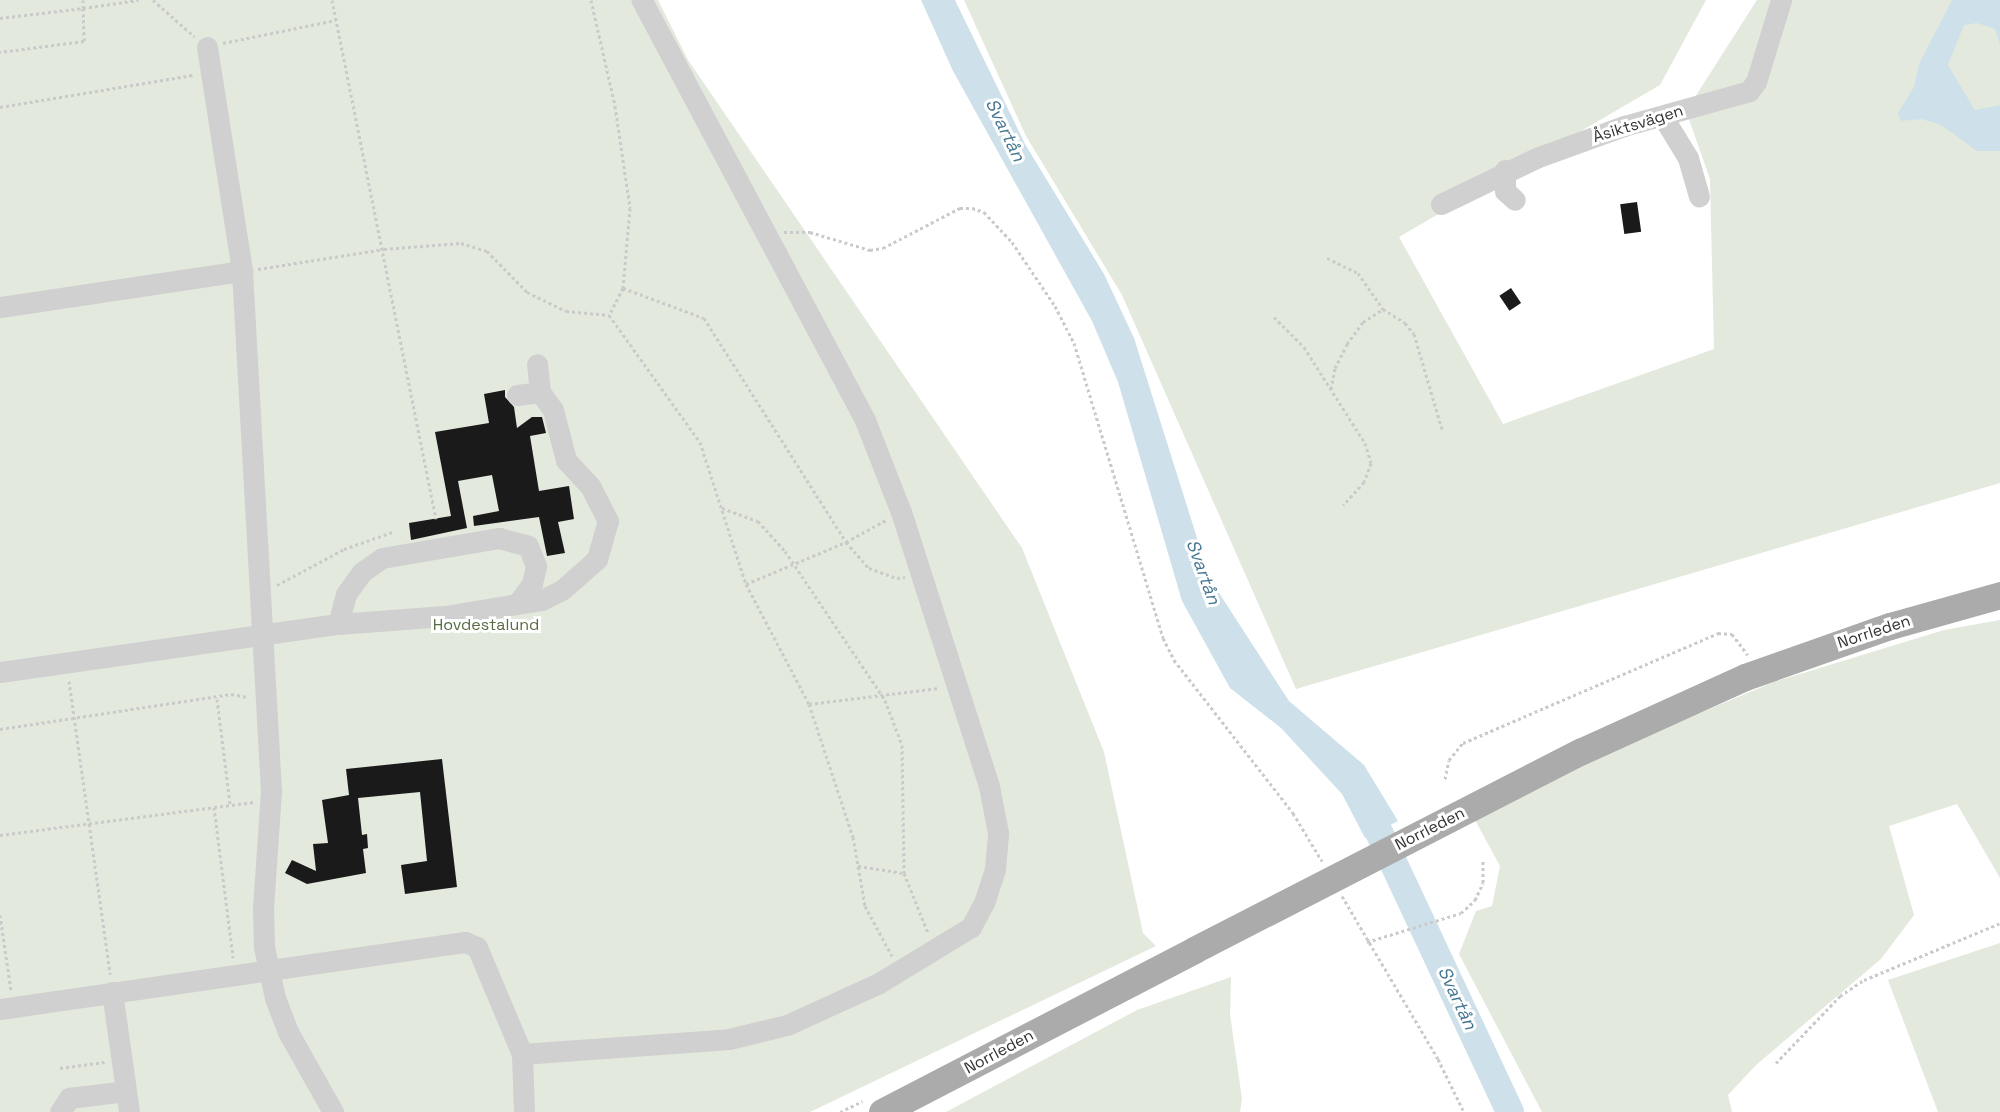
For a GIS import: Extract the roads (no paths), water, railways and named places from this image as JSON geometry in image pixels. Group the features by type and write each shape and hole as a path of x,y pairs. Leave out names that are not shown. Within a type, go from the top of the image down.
{"main road":[{"name":"Norrleden","path":"882,1112 1582,751 1745,677 1890,626 2000,595"}],"street":[{"path":"522,1054 729,1039 787,1025 849,999 903,969 970,927 979,911 994,869 998,833 989,786 955,686 902,512 865,420 828,346 765,236 642,0"},
{"name":"Åsiktsvägen","path":"1441,204 1505,170 1624,126 1663,117 1749,91 1756,82 1781,0"},
{"path":"207,47 242,272 270,800 263,908 270,970 275,998 288,1032 333,1112"},
{"path":"1663,117 1688,158 1699,196"},
{"path":"1505,170 1505,191 1515,200"},
{"path":"0,307 242,272"},
{"path":"0,672 260,637 338,624 445,616 519,601 542,600 582,576 597,559 608,520 590,486 566,460 553,410 540,392 537,364"},
{"path":"517,395 540,392"},
{"path":"338,624 346,594 362,572 382,558 499,538 528,546 536,566 532,584 519,601"},
{"path":"6,1008 465,942 474,944 522,1054 524,1112"},
{"path":"60,1112 69,1098 127,1102 112,992"}],"water":[{"path":"921,0 955,0 1025,144 1104,274 1134,338 1210,579 1289,701 1364,765 1398,821 1365,838 1342,794 1281,728 1230,688 1182,601 1118,382 1092,321 953,71"},
{"path":"1952,0 2000,0 2000,45 1995,29 1977,23 1964,25 1948,65 1975,110 2000,105 2000,151 1977,151 1941,125 1922,119 1901,121 1898,113 1914,87 1919,64"}],"waterway":[{"name":"Svartån","path":"1362,796 1510,1112"}],"park label":[{"name":"Hovdestalund","path":"486,625"}]}
